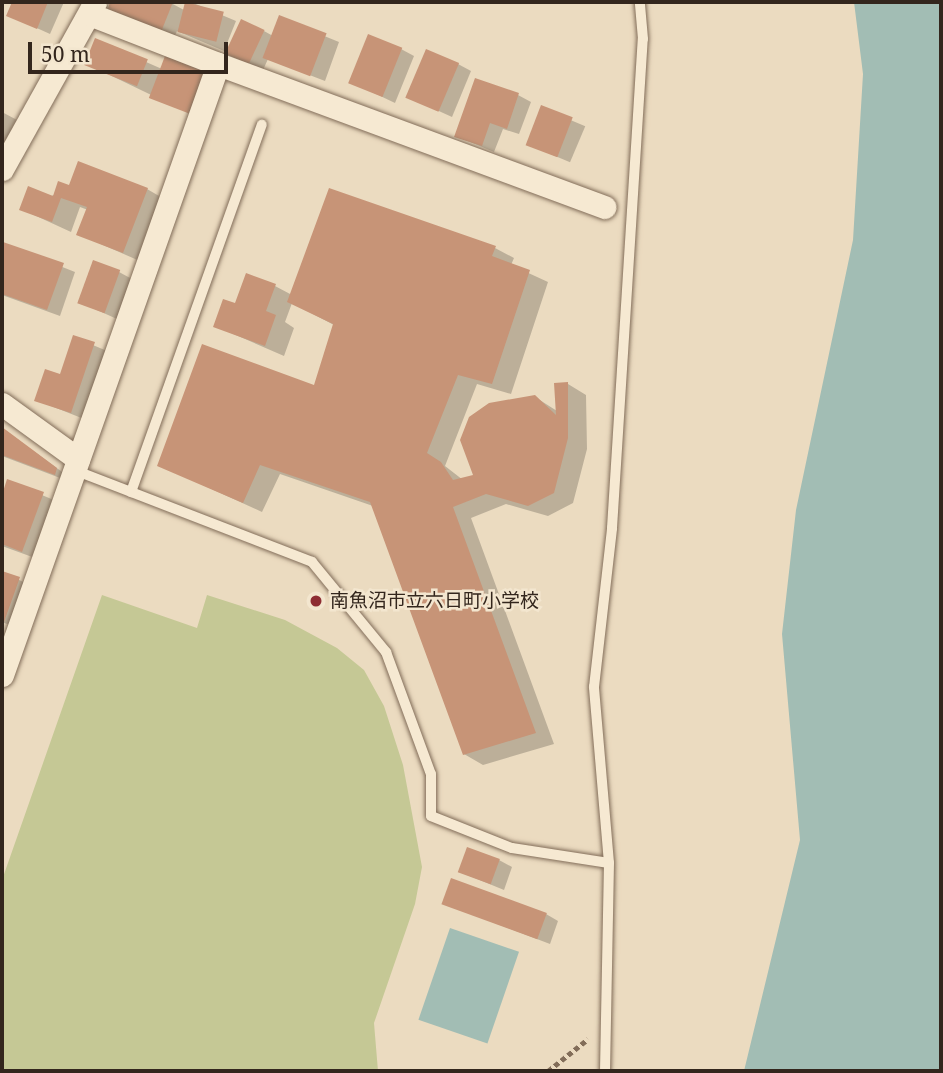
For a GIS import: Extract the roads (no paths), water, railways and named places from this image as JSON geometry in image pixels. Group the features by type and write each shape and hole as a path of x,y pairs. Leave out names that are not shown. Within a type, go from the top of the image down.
{"street":[{"path":"2,169 92,8 218,64 604,206"},
{"path":"2,675 218,64"},
{"path":"2,404 76,465"}],"lane":[{"path":"605,1071 609,1028 608,863 594,687 612,528 643,39 640,2"},
{"path":"131,492 262,125"},
{"path":"76,465 131,492 312,562 386,652 431,774 431,816 512,848 608,863"}],"water":[{"path":"854,2 941,2 941,1071 744,1071 800,840 782,634 796,510 853,240 863,74"},
{"path":"450,928 519,952 487,1043 418,1020"}],"place":[{"name":"南魚沼市立六日町小学校","path":"316,601"}]}
